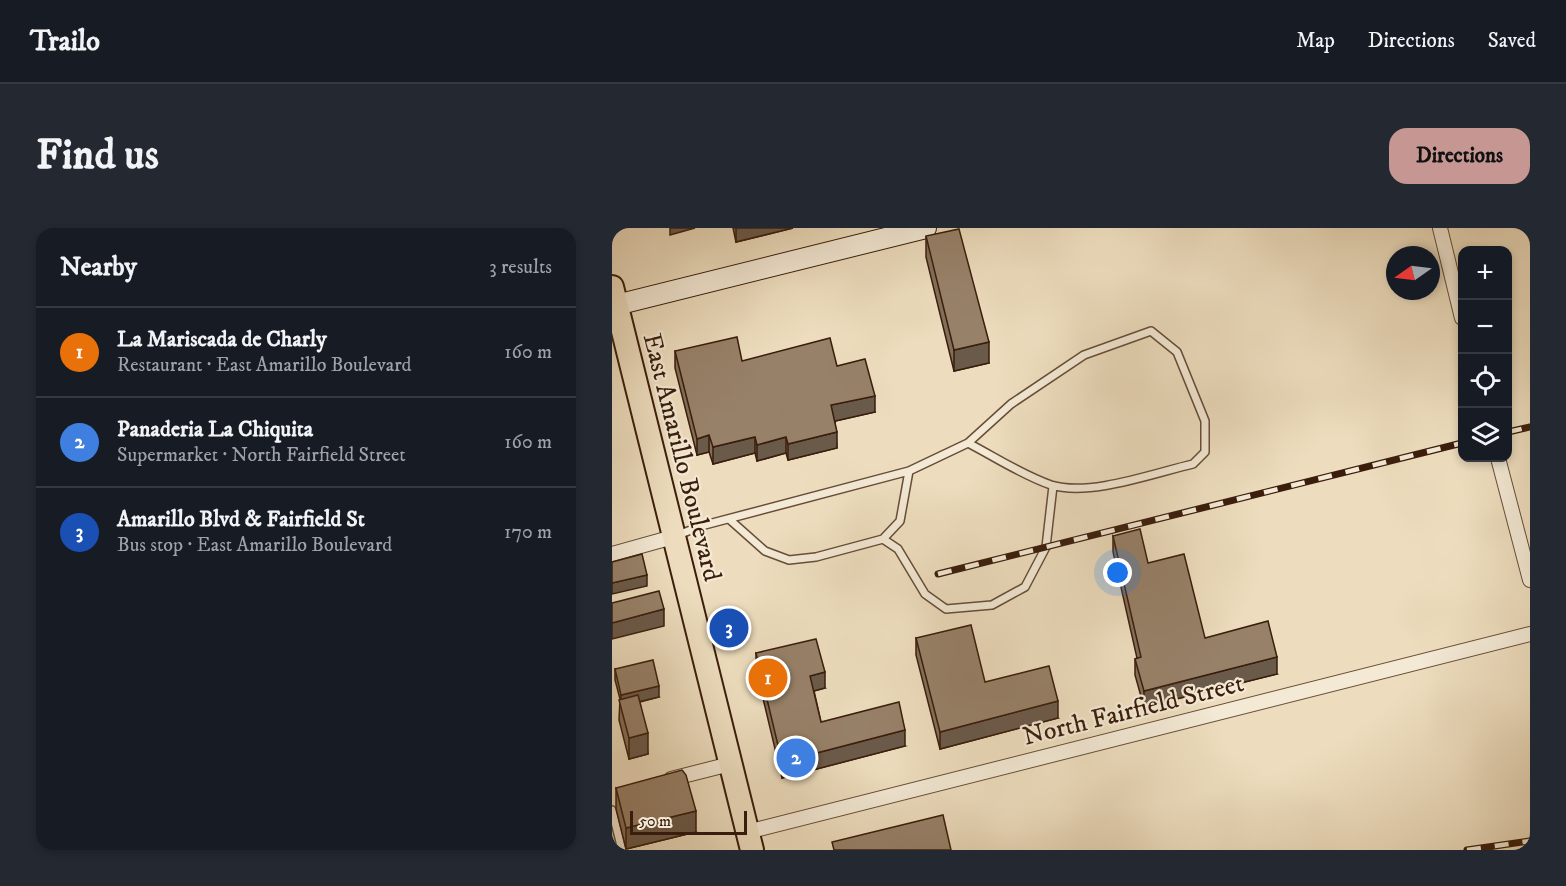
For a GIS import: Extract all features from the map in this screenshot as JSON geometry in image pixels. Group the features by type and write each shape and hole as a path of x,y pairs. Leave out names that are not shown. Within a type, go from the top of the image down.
{"highway":[{"name":"East Amarillo Boulevard","path":"614,299 749,841"}],"main road":[{"path":"614,299 926,228"}],"street":[{"path":"1440,228 1458,302"},
{"path":"1499,462 1530,580"},
{"path":"612,554 673,537"},
{"name":"North Fairfield Street","path":"749,841 1530,634"},
{"path":"657,782 730,764"}],"lane":[{"path":"673,537 702,526 909,471 968,443 1011,404 1084,355 1151,331 1177,352 1205,421 1205,452 1193,464 1092,488 1053,486 1027,475 968,443"},
{"path":"729,519 765,551 789,560 816,557 883,539 900,521 909,471"},
{"path":"883,539 898,549 925,594 946,609 992,605 1025,587 1041,557 1049,532 1053,486"},
{"path":"612,810 622,850"}],"building":[{"path":"959,229 989,342 954,350 926,236"},
{"path":"737,337 742,361 830,338 837,366 865,359 875,396 831,405 837,432 788,444 786,437 757,445 755,437 713,447 709,435 697,439 675,351"},
{"path":"1140,529 1148,563 1184,554 1205,638 1268,621 1277,657 1144,691 1135,659 1141,657 1113,536"},
{"path":"642,554 647,575 612,583 612,562"},
{"path":"659,591 664,609 612,623 612,603"},
{"path":"971,625 985,682 1049,666 1058,701 940,732 916,638"},
{"path":"816,639 825,672 810,676 821,722 899,702 905,730 782,762 756,653"},
{"path":"653,660 659,686 621,695 615,669"},
{"path":"638,695 648,733 629,738 619,700"},
{"path":"682,770 686,775 696,811 626,828 616,788"},
{"path":"943,815 951,850 834,850 832,842"}],"railway":[{"path":"1512,431 1530,427"},
{"path":"938,574 1458,444"},
{"path":"1467,850 1530,841"}],"place":[{"name":"Amarillo Blvd & Fairfield St","path":"729,628"},
{"name":"La Mariscada de Charly","path":"768,678"},
{"name":"Panaderia La Chiquita","path":"796,758"}]}
